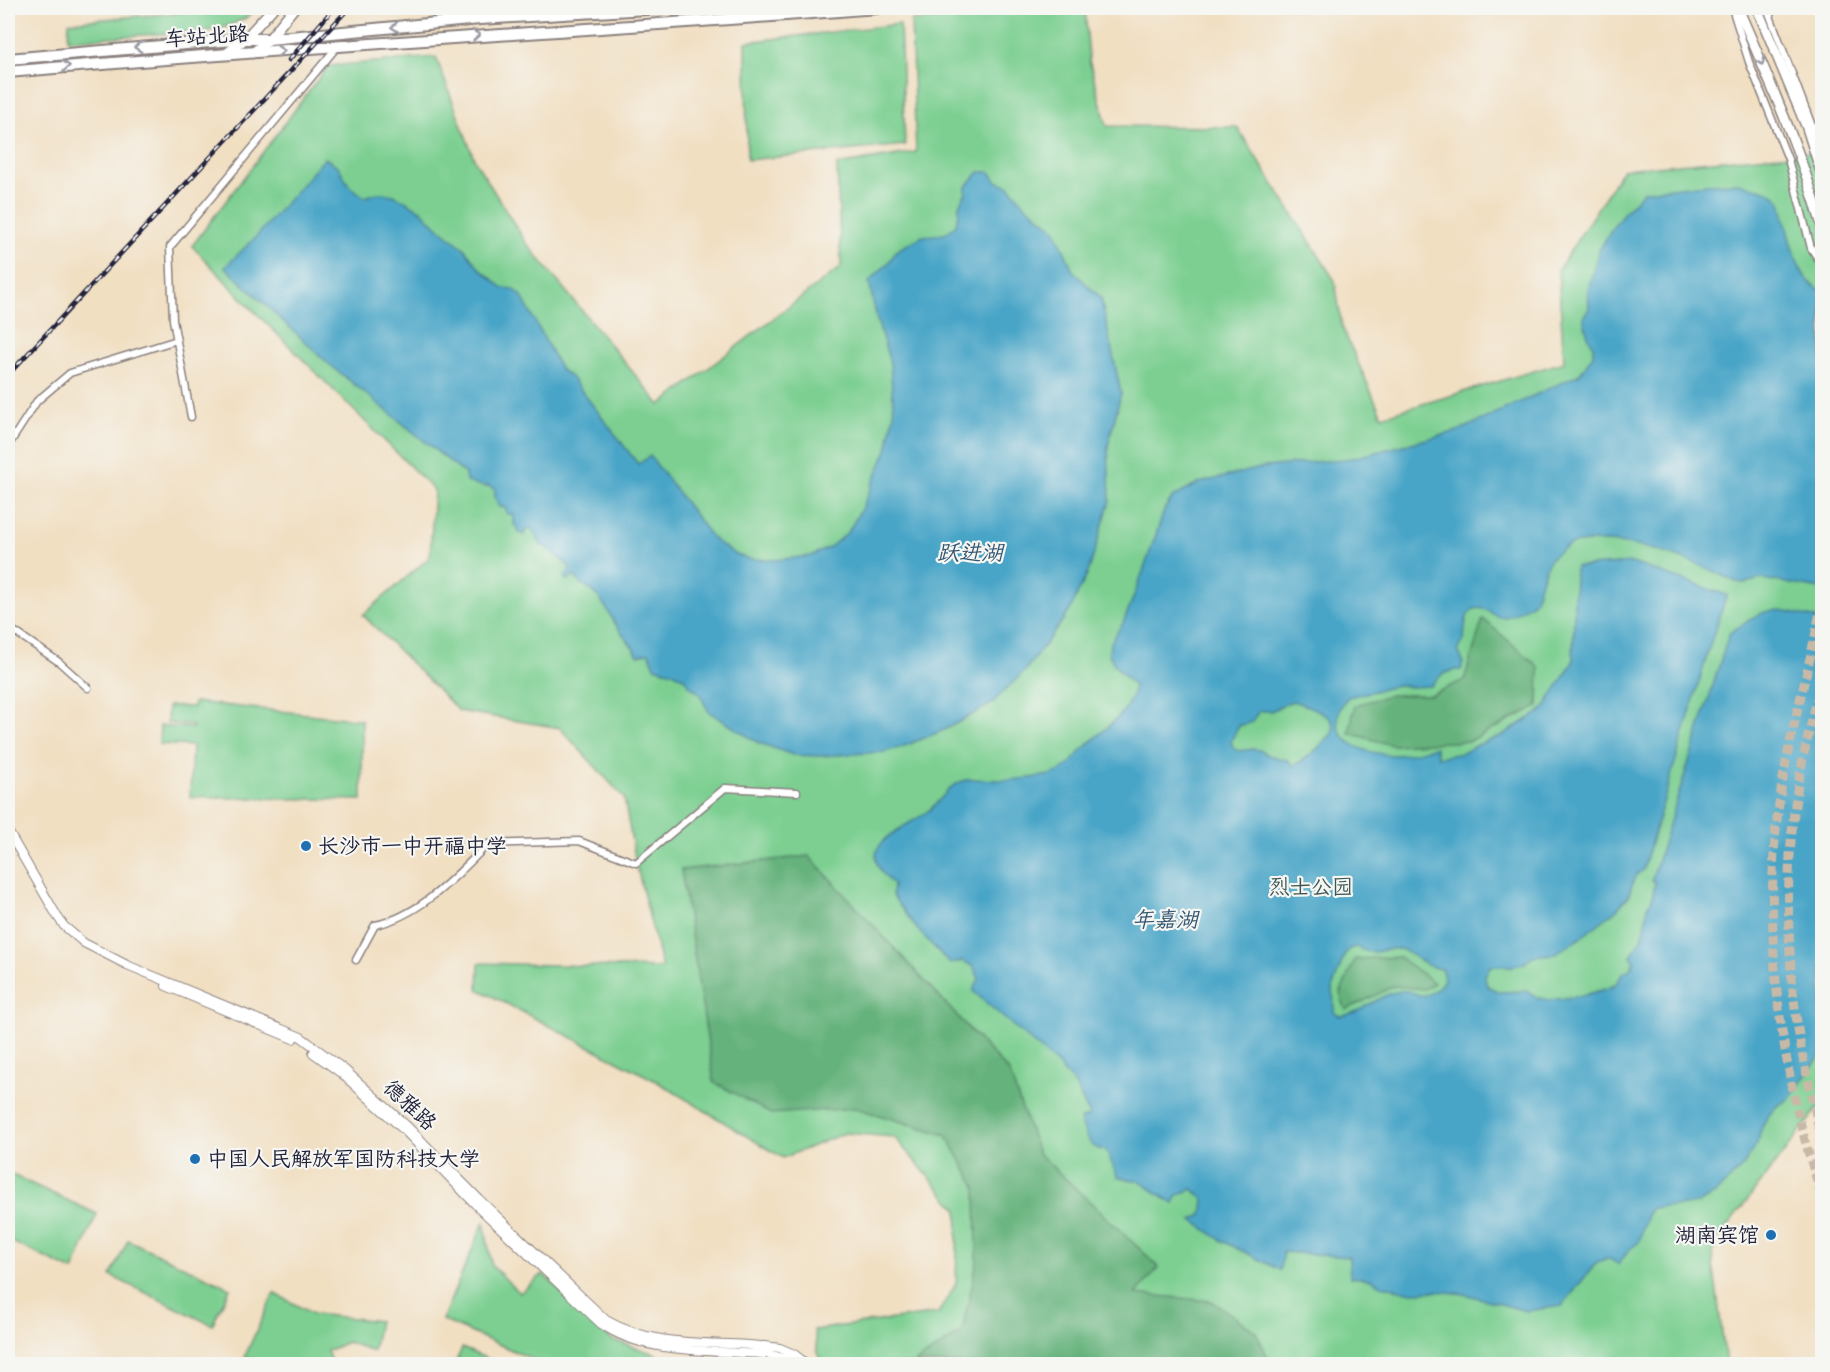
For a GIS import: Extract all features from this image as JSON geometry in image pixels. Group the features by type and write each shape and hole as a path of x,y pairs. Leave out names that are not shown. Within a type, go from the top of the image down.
{"main road":[{"path":"226,54 245,39 273,8"},
{"path":"254,52 269,39 294,8"},
{"name":"车站北路","path":"8,59 245,39 269,39 485,19 663,8"},
{"name":"车站北路","path":"8,72 226,54 877,8"},
{"path":"1738,8 1790,129 1811,186 1822,226"},
{"path":"1757,8 1807,128 1822,175"}],"street":[{"path":"483,8 485,19"},
{"path":"1732,8 1749,62 1788,159 1811,248 1819,260 1822,260"},
{"path":"1767,8 1822,152"},
{"path":"191,417 173,320 170,247 337,47"},
{"path":"8,446 37,401 70,373 177,340"},
{"path":"8,627 59,663 88,688"},
{"path":"356,960 375,925 388,923 437,895 489,844 579,841 636,863 725,788 797,792"},
{"name":"德雅路","path":"8,831 57,916 64,926 84,943 127,965 301,1037 345,1070 408,1127 479,1199 606,1320 623,1329 666,1341 780,1348 794,1354 807,1365"},
{"name":"德雅路","path":"8,840 51,916 61,929 84,947 126,970 297,1041 342,1074 406,1131 475,1204 606,1328 622,1336 666,1348 777,1356 795,1365"}],"green space":[{"path":"195,8 256,8 246,18 218,30 68,40 69,22 176,13"},
{"name":"烈士公园","path":"1055,8 1085,8 1089,60 1107,126 1237,127 1335,281 1342,327 1382,416 1564,362 1558,270 1623,169 1815,152 1822,164 1822,1103 1716,1241 1712,1254 1726,1364 820,1364 814,1330 938,1313 956,1284 958,1210 894,1137 845,1133 783,1158 656,1081 478,989 479,963 662,968 636,863 624,798 560,728 459,711 363,615 430,557 434,490 192,246 328,66 436,57 475,161 526,243 660,405 841,267 837,165 916,152 911,21"},
{"path":"900,24 905,145 747,160 746,42"},
{"path":"1483,619 1539,667 1538,706 1470,741 1392,745 1349,733 1355,705 1391,695 1431,695 1464,680"},
{"path":"194,702 362,720 362,800 190,797 192,746 159,744 160,726 193,728 192,725 167,723 168,706 193,707"},
{"path":"809,856 1009,1072 1038,1153 1159,1267 1136,1294 1212,1301 1256,1332 1271,1364 913,1364 962,1332 977,1262 976,1187 946,1135 855,1108 771,1114 714,1082 681,870"},
{"path":"1399,957 1434,983 1424,989 1394,986 1346,1010 1340,994 1355,959"},
{"path":"8,1173 97,1214 73,1271 8,1240"},
{"path":"484,1222 492,1266 520,1293 543,1274 612,1340 656,1354 660,1364 544,1364 442,1320"},
{"path":"128,1240 230,1288 212,1325 111,1276"},
{"path":"274,1293 313,1314 379,1321 373,1351 347,1342 327,1351 332,1364 262,1364 245,1356"},
{"path":"462,1348 500,1364 455,1364"}],"water":[{"name":"跃进湖","path":"325,158 338,166 350,187 365,197 377,193 394,195 421,210 437,227 464,248 480,269 503,288 513,289 521,295 561,370 571,377 638,464 650,456 714,540 747,559 775,560 811,556 830,547 848,532 862,508 887,450 894,414 890,363 869,282 889,262 897,250 923,236 945,234 955,226 959,205 966,193 966,187 979,172 990,172 996,181 1009,186 1025,205 1055,229 1073,271 1101,298 1121,393 1108,446 1110,501 1089,570 1069,612 1025,671 990,705 944,730 884,752 821,756 793,755 757,742 709,712 699,693 684,678 655,667 649,653 638,655 596,594 579,583 577,578 571,577 566,580 565,575 569,572 570,567 541,545 533,530 526,529 524,535 518,532 514,525 514,514 507,514 505,507 501,508 495,498 495,490 488,485 487,487 466,482 465,474 329,364 225,267 256,237"},
{"name":"年嘉湖","path":"1737,183 1761,189 1777,197 1781,202 1789,239 1799,265 1813,285 1822,290 1822,589 1762,579 1744,583 1736,582 1678,557 1613,542 1573,544 1550,559 1534,602 1504,617 1479,608 1469,612 1465,623 1464,641 1458,650 1463,662 1461,670 1444,674 1431,686 1401,685 1348,697 1340,708 1338,723 1345,738 1359,748 1399,755 1435,747 1438,757 1463,753 1501,736 1543,710 1573,662 1575,567 1632,563 1727,595 1643,870 1635,876 1628,897 1615,911 1579,939 1554,954 1532,956 1525,963 1514,966 1490,966 1485,976 1487,986 1499,992 1527,991 1536,997 1549,1000 1581,996 1609,988 1631,968 1634,960 1631,956 1643,936 1648,906 1652,899 1655,883 1652,879 1729,634 1755,616 1773,610 1792,612 1822,621 1822,1053 1788,1100 1777,1106 1768,1116 1757,1143 1744,1165 1715,1194 1698,1204 1652,1208 1647,1215 1639,1242 1618,1264 1608,1258 1597,1262 1562,1306 1526,1311 1465,1294 1437,1291 1412,1292 1381,1285 1371,1279 1350,1277 1349,1257 1283,1252 1280,1270 1221,1240 1192,1220 1202,1215 1204,1200 1192,1189 1176,1196 1174,1204 1139,1181 1118,1177 1106,1150 1095,1147 1086,1136 1080,1120 1090,1116 1075,1085 1057,1064 973,991 979,979 973,966 962,961 950,964 917,929 892,895 893,884 881,871 876,860 877,850 893,833 928,811 949,789 960,782 973,779 1032,778 1058,772 1070,764 1122,713 1132,696 1134,686 1112,661 1109,648 1123,623 1165,508 1172,498 1199,483 1265,467 1353,458 1458,431 1580,374 1593,355 1593,346 1583,317 1589,309 1588,290 1599,250 1620,217 1644,191","holes":["1292,701 1320,711 1331,721 1332,733 1310,755 1292,766 1290,761 1268,755 1263,751 1234,749 1231,741 1239,726 1252,722 1259,711 1271,711","1357,947 1368,952 1403,950 1426,964 1442,970 1444,979 1429,994 1421,995 1400,991 1384,996 1355,1012 1339,1016 1334,1012 1333,986 1345,954 1351,948"]}],"tunnel":[{"path":"1822,602 1782,785 1774,859 1772,908 1774,957 1786,1054 1796,1103 1822,1196"},
{"path":"1822,680 1796,796 1788,905 1791,967 1798,1028 1822,1142"}],"railway":[{"path":"289,60 334,8"},
{"path":"8,375 349,8"}],"place":[{"name":"长沙市一中开福中学","path":"306,846"},
{"name":"中国人民解放军国防科技大学","path":"195,1159"},
{"name":"湖南宾馆","path":"1771,1235"}]}
